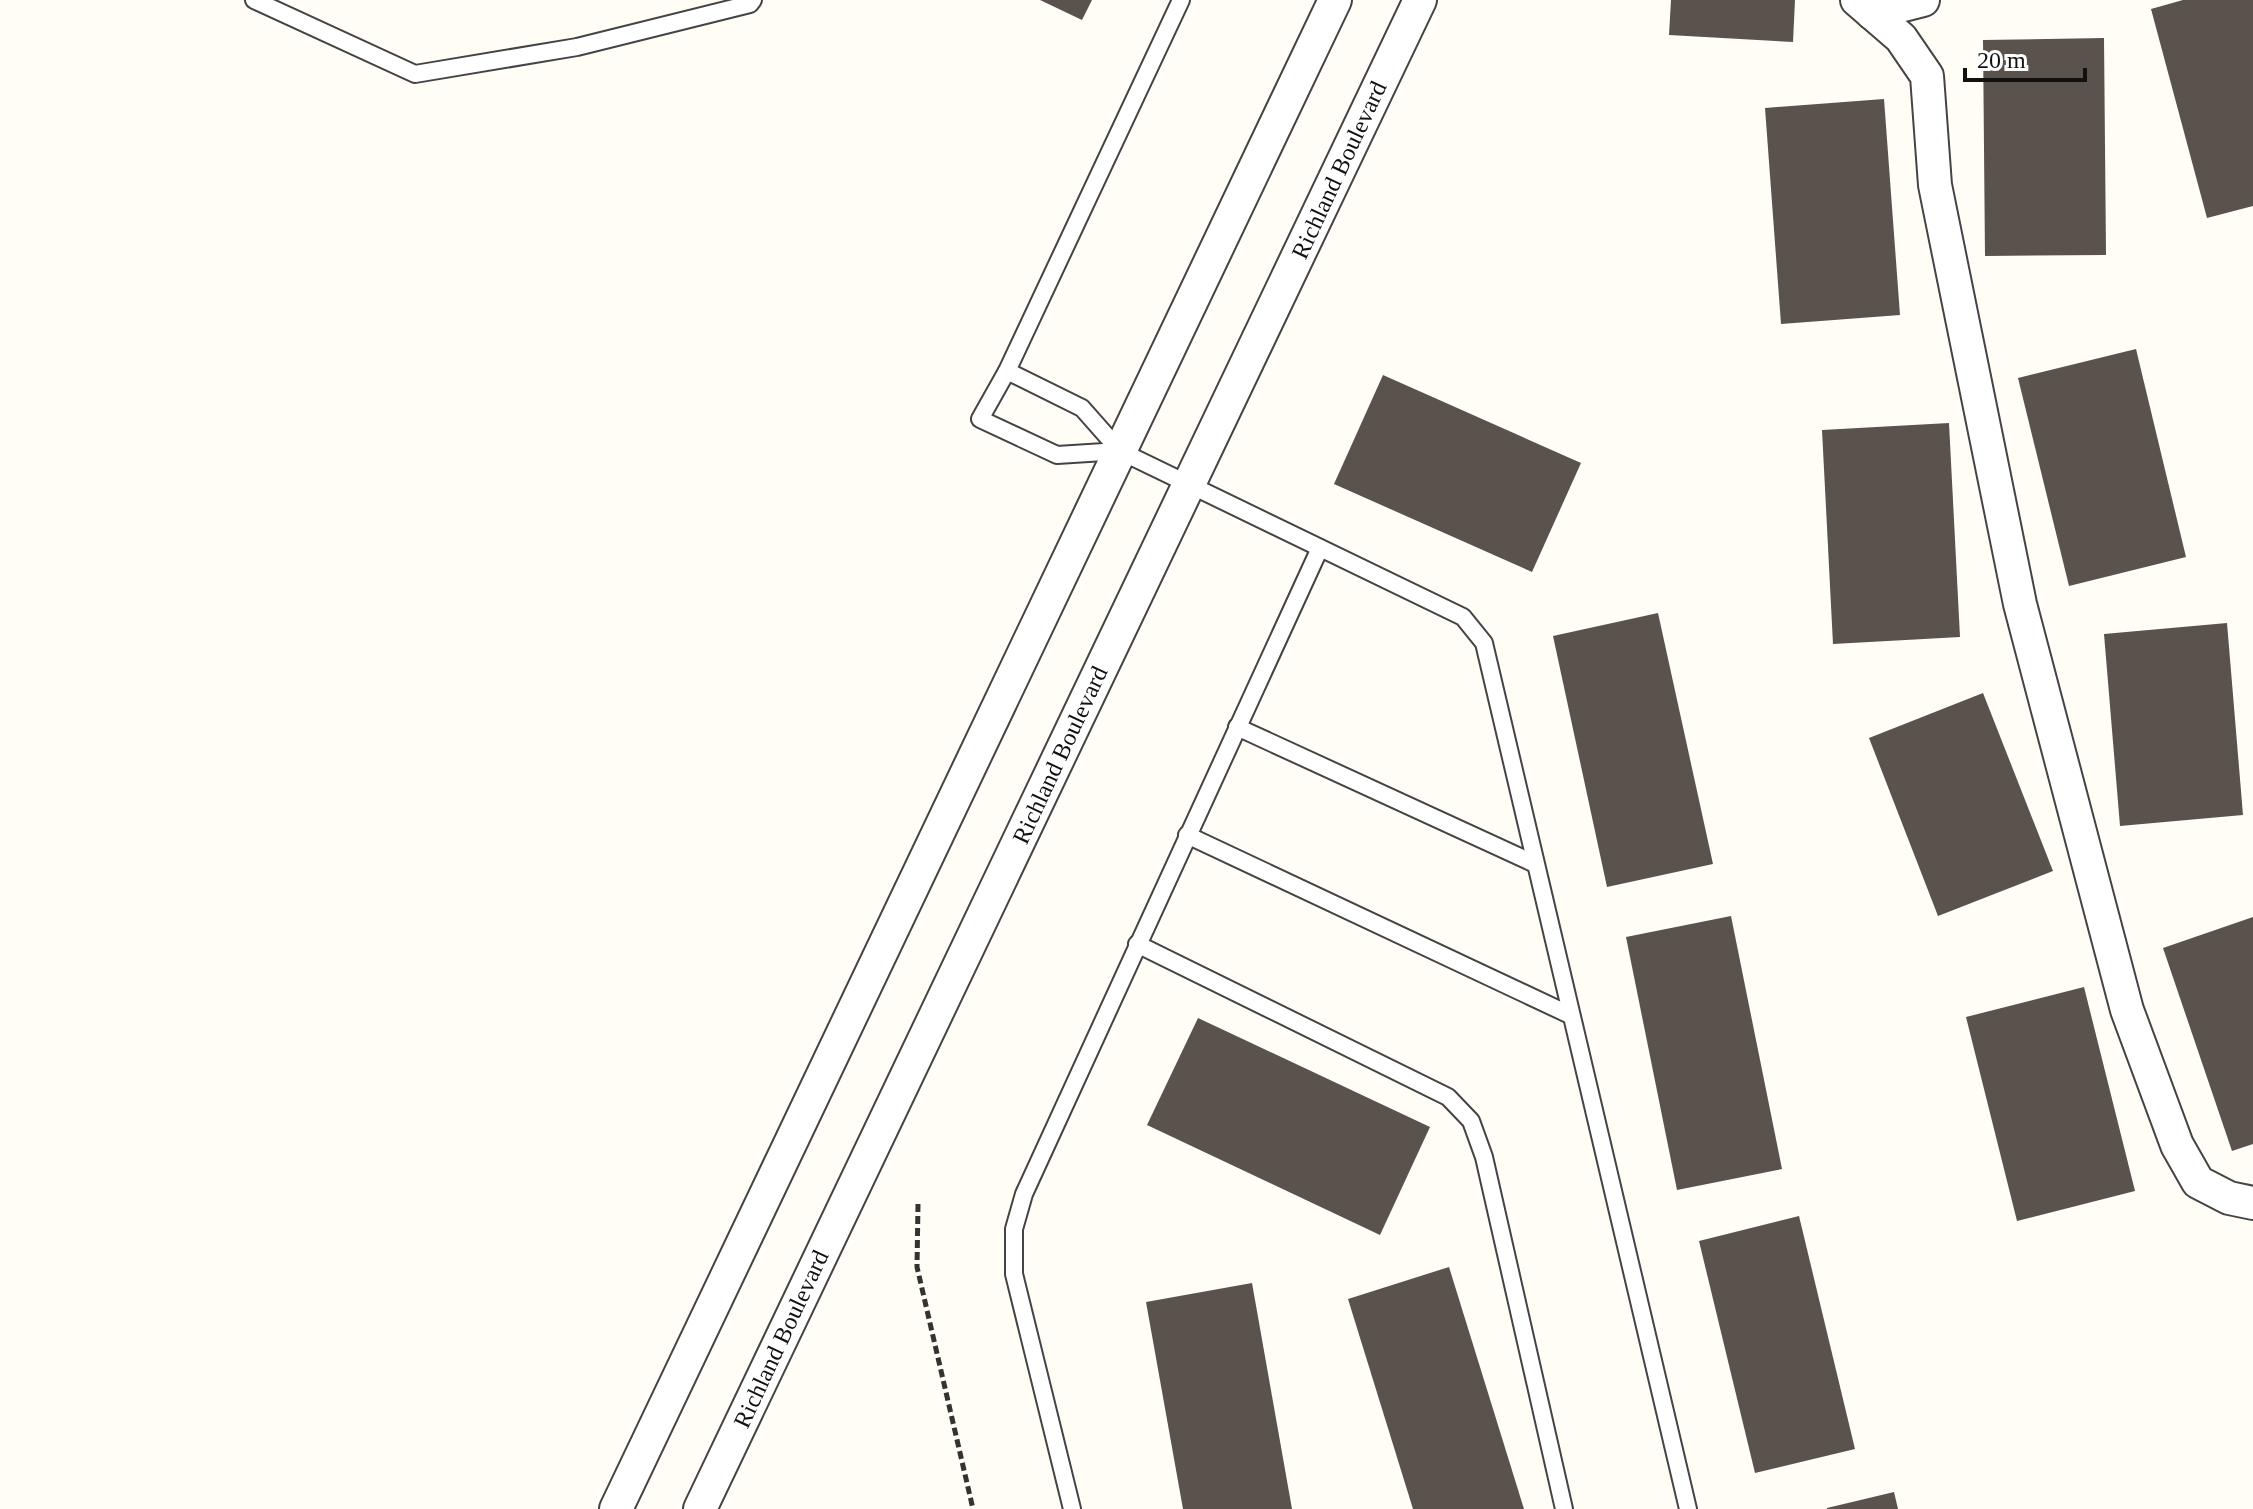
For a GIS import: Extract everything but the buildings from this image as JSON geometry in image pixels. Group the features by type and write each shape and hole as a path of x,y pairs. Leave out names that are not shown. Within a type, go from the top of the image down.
{"street":[{"path":"616,1509 1335,0"},
{"name":"Richland Boulevard","path":"700,1509 1420,0"},
{"path":"1864,6 1923,0"},
{"path":"1864,6 1901,38 1927,76 1935,185 2020,604 2127,1010 2177,1145 2198,1182 2229,1198 2253,1203"}],"lane":[{"path":"254,0 415,74 577,47 750,4 753,0"},
{"path":"1120,451 1057,455 980,419 1007,371 1181,0"},
{"path":"1007,371 1082,408 1120,451 1463,617 1484,643 1533,863 1688,1509"},
{"path":"1072,1509 1014,1274 1014,1229 1024,1194 1320,548"},
{"path":"1237,727 1533,863"},
{"path":"1187,835 1570,1015"},
{"path":"1137,944 1448,1097 1471,1121 1484,1157 1564,1509"}],"path":[{"path":"918,1204 917,1267 973,1509"}]}
